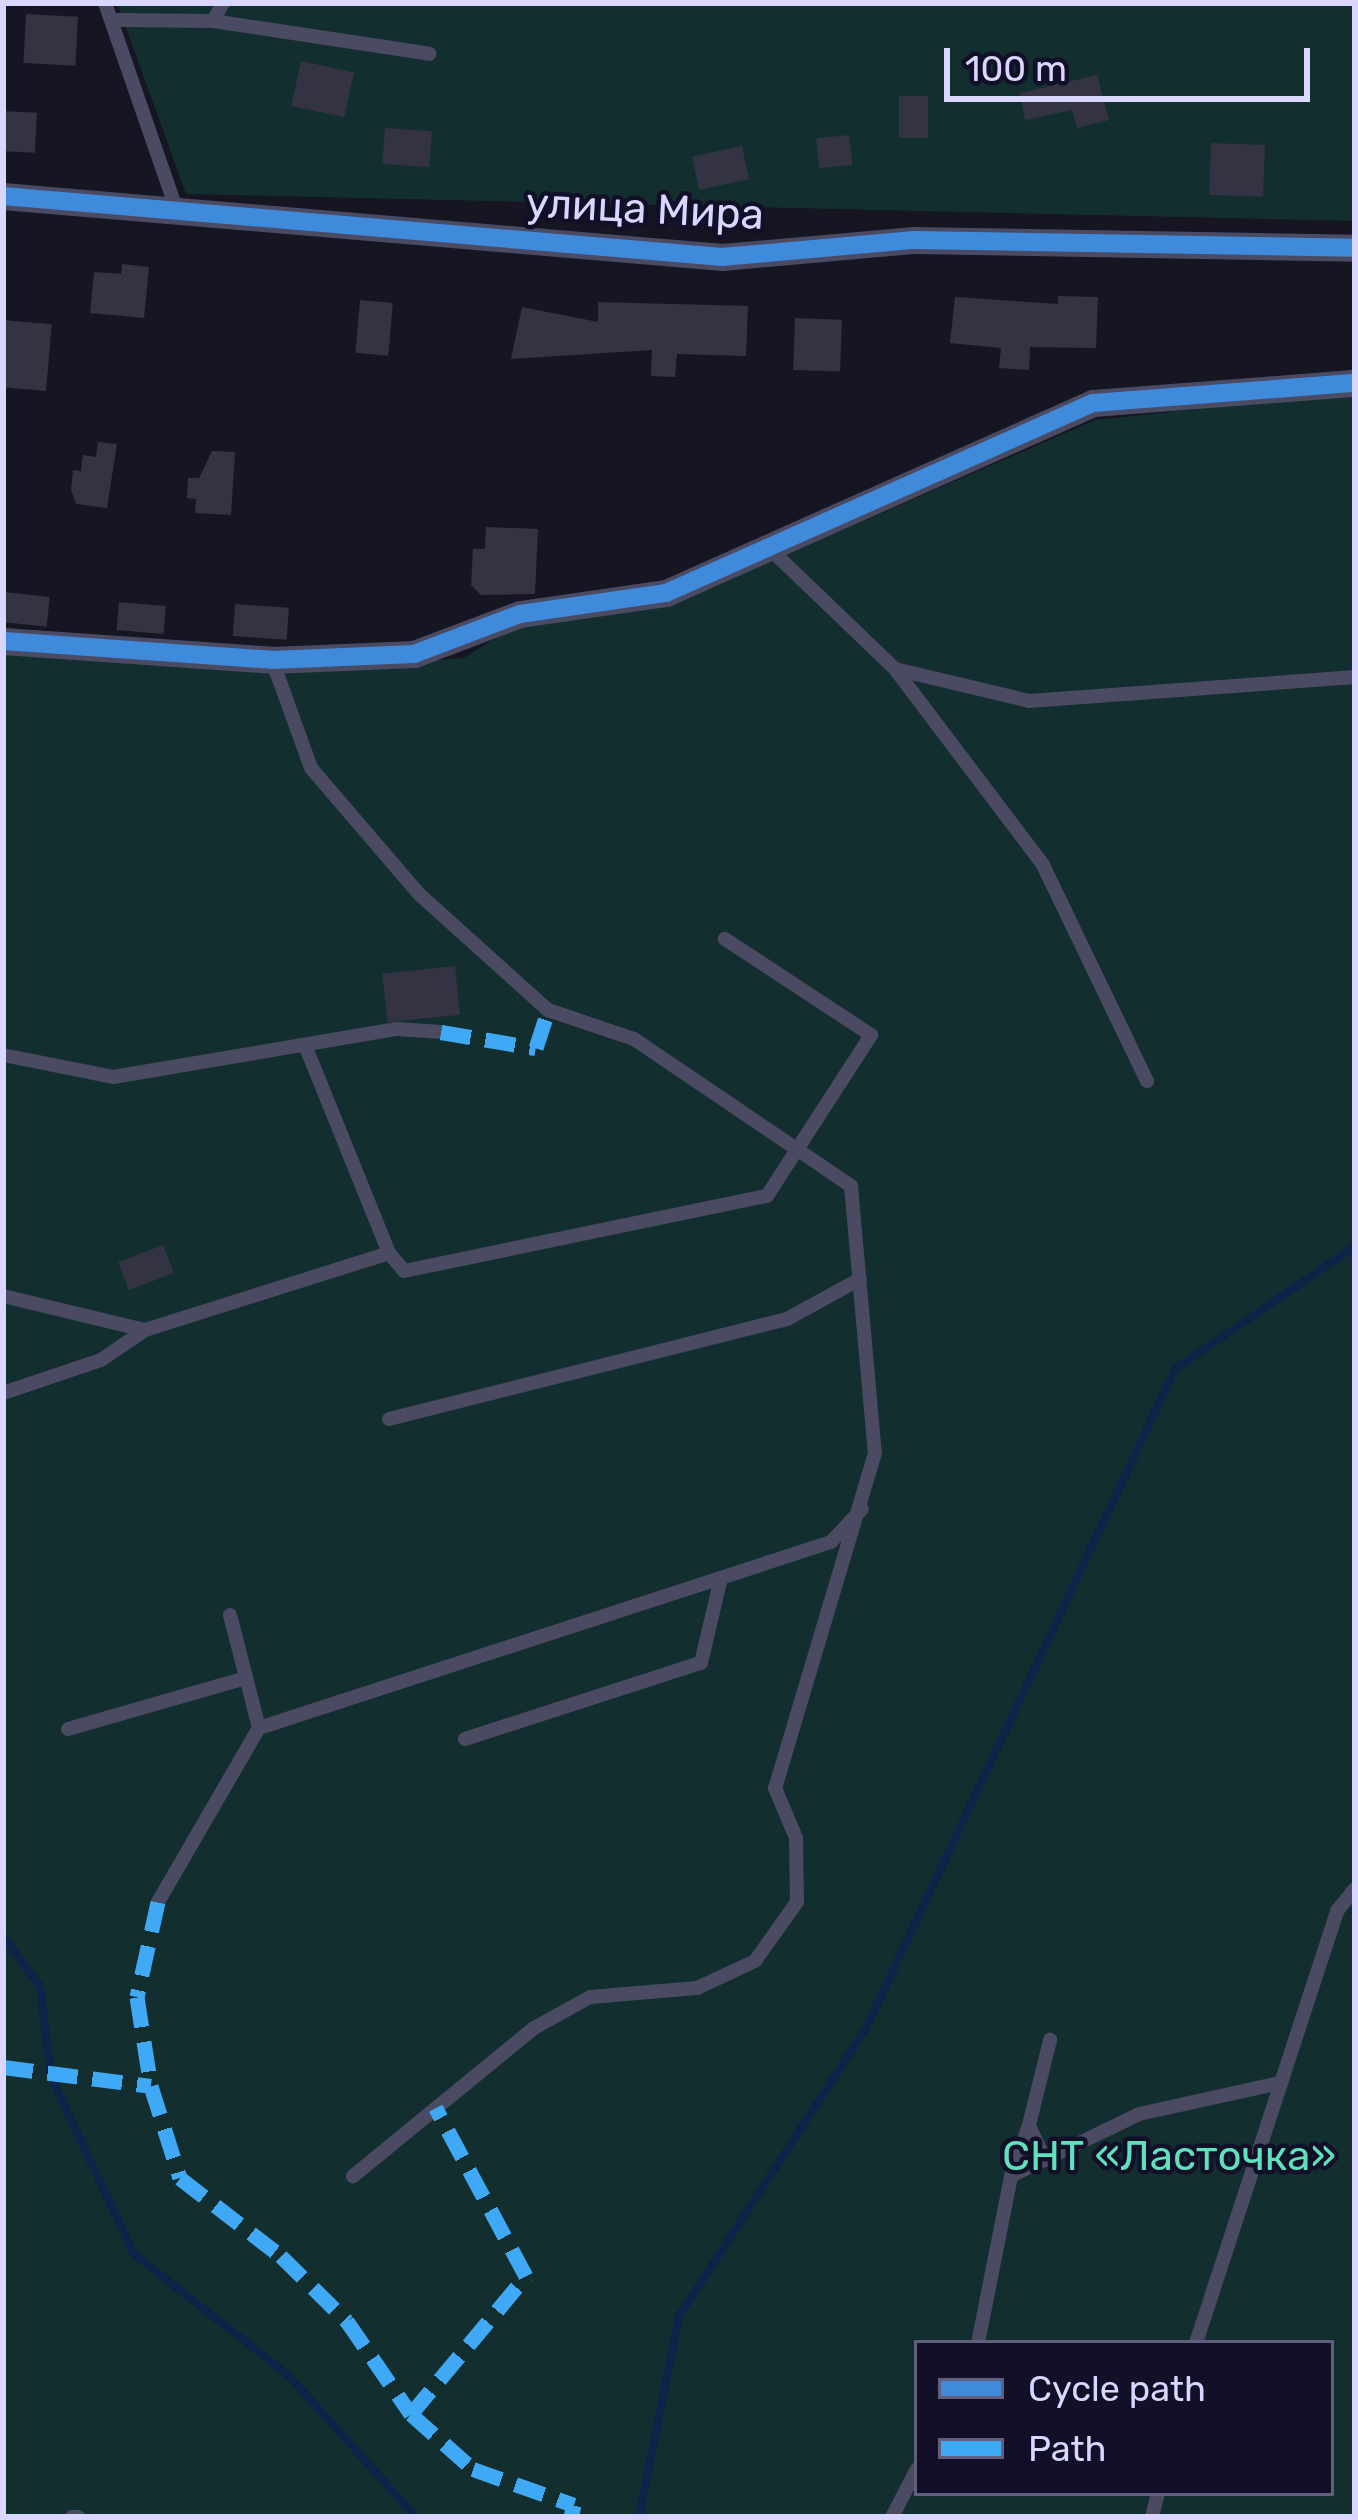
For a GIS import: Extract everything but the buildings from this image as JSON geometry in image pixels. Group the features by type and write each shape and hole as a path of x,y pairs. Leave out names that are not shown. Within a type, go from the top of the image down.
{"street":[{"name":"улица Мира","path":"3,196 722,257 914,240 1355,248"},
{"path":"3,640 272,660 414,654 520,614 666,593 1093,403 1355,383"}],"lane":[{"path":"105,3 118,20 176,208"},
{"path":"213,21 223,3"},
{"path":"118,20 213,21 430,54"},
{"path":"770,549 895,668 1043,865 1147,1082"},
{"path":"272,660 310,768 419,894 548,1010 634,1039 851,1186 875,1454 866,1505 775,1788 796,1838 797,1902 755,1960 697,1988 590,1997 534,2028 353,2176"},
{"path":"895,668 1029,701 1355,677"},
{"path":"305,1045 388,1253 404,1271 767,1196 872,1035 725,939"},
{"path":"3,1055 113,1077 397,1029 441,1032"},
{"path":"3,1393 101,1360 146,1330 388,1253"},
{"path":"388,1419 787,1318 860,1279"},
{"path":"3,1296 146,1330"},
{"path":"158,1902 259,1728 831,1542 866,1505"},
{"path":"465,1739 701,1663 721,1578"},
{"path":"230,1615 259,1728"},
{"path":"68,1729 246,1678"},
{"path":"1197,2340 1337,1910 1355,1889"},
{"path":"979,2340 1011,2176 1050,2040"},
{"path":"1011,2176 1139,2114 1280,2083"},
{"path":"1029,2125 1046,2160"},
{"path":"892,2517 914,2475"}],"green space":[{"path":"117,3 1355,3 1355,221 186,194"},
{"name":"СНТ «Ласточка»","path":"1355,392 1355,2517 3,2517 3,653 267,672 464,658 518,623 670,600 758,567 1095,420"}],"waterway":[{"path":"639,2517 679,2316 865,2030 1175,1369 1355,1246"},
{"path":"3,1936 40,1986 51,2077 134,2254 288,2375 416,2517"}],"marked path":[{"path":"441,1032 536,1048 548,1010"},
{"path":"158,1902 137,1997 151,2086 180,2178 281,2256 347,2321 411,2414 473,2469 574,2505 571,2517"},
{"path":"3,2067 151,2086"},
{"path":"411,2414 526,2276 436,2108"}],"cycle path":[{"path":"3,196 722,257 914,240 1355,248"},
{"path":"3,641 272,660 414,654 520,614 666,593 1093,403 1355,383"}]}
